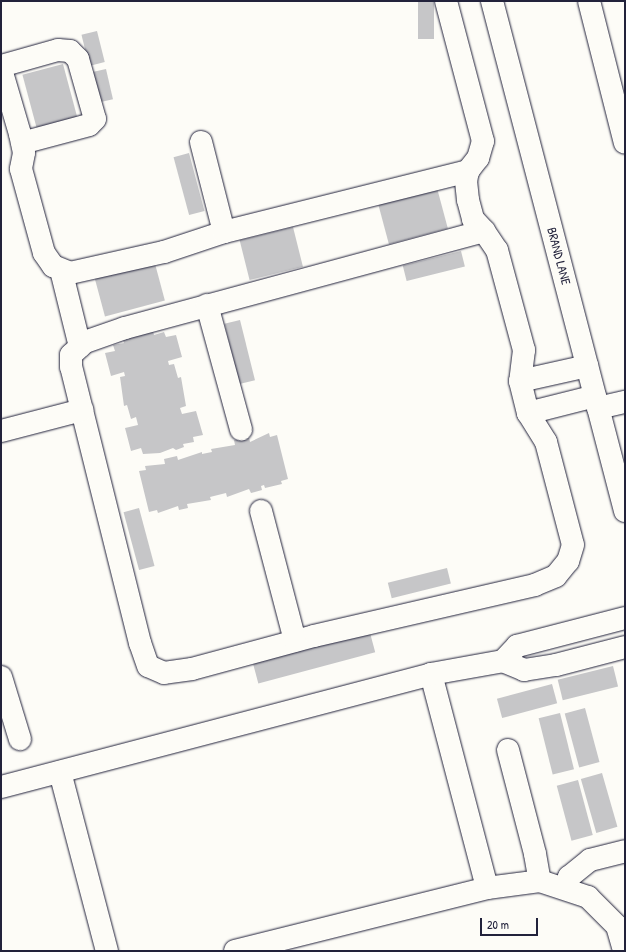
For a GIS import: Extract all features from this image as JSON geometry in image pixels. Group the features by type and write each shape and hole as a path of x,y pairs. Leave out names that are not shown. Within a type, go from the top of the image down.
{"street":[{"path":"446,1 483,141 478,158 468,171 466,181 468,200 473,219 484,231 497,250 524,350 520,381 528,412 546,442 573,545 568,561 556,576 535,585 295,641 192,669 164,672 148,666 140,643 71,367 72,356 85,342 125,328 484,231"},
{"name":"BRAND LANE","path":"492,1 625,511"},
{"path":"589,1 625,143"},
{"path":"22,143 89,125 95,118 78,59 70,51 58,50 1,67 24,153 21,169 44,253 54,266 70,273 157,253 224,232 468,171"},
{"path":"201,142 224,232"},
{"path":"61,270 80,347"},
{"path":"207,305 241,429"},
{"path":"520,381 587,366"},
{"path":"528,412 597,402 625,402"},
{"path":"1,432 82,410"},
{"path":"261,511 295,641"},
{"path":"503,661 517,646 625,618"},
{"path":"548,638 556,665"},
{"path":"1,787 431,674 503,661 524,670 556,665 625,647"},
{"path":"431,674 487,888"},
{"path":"1,677 20,739"},
{"path":"508,750 535,854 540,881"},
{"path":"60,772 107,951"},
{"path":"565,888 569,877 590,860 625,850"},
{"path":"234,951 487,888 540,881 588,896 616,926 624,951"}],"building":[{"path":"418,1 434,1 434,39 418,39"},
{"path":"97,31 105,62 89,66 81,35"},
{"path":"63,64 77,117 37,128 22,75"},
{"path":"106,69 113,99 97,103 90,73"},
{"path":"189,153 205,211 189,215 174,157"},
{"path":"437,188 448,229 389,244 378,204"},
{"path":"293,227 303,267 250,280 240,240"},
{"path":"461,251 465,267 407,281 403,266"},
{"path":"154,260 165,301 105,317 94,276"},
{"path":"240,320 255,380 239,384 224,324"},
{"path":"153,331 154,335 164,332 166,337 176,335 182,357 168,361 169,365 174,364 178,378 181,377 186,406 180,408 182,414 196,411 203,435 193,437 194,442 183,444 184,447 176,450 173,448 160,453 143,454 141,448 131,451 125,428 138,425 136,417 131,419 127,405 124,406 120,377 125,376 124,372 111,376 105,353 115,351 113,345 124,343 123,340"},
{"path":"269,433 270,437 277,435 288,479 281,481 282,484 265,488 264,485 261,486 262,490 251,493 249,489 227,497 226,493 210,497 211,500 187,504 188,508 179,510 178,506 158,513 157,510 149,512 139,471 146,470 145,466 165,464 164,459 177,456 178,460 202,452 202,454 212,452 211,449 235,445 234,440 249,437 250,442"},
{"path":"139,508 155,566 139,570 124,512"},
{"path":"447,568 451,584 392,598 388,583"},
{"path":"369,629 375,652 258,683 252,660"},
{"path":"613,666 618,686 563,700 558,680"},
{"path":"552,684 557,703 502,718 497,699"},
{"path":"585,708 599,762 579,768 565,713"},
{"path":"560,713 574,769 553,775 539,718"},
{"path":"602,773 617,827 596,833 581,779"},
{"path":"578,780 593,835 572,841 557,786"}]}
